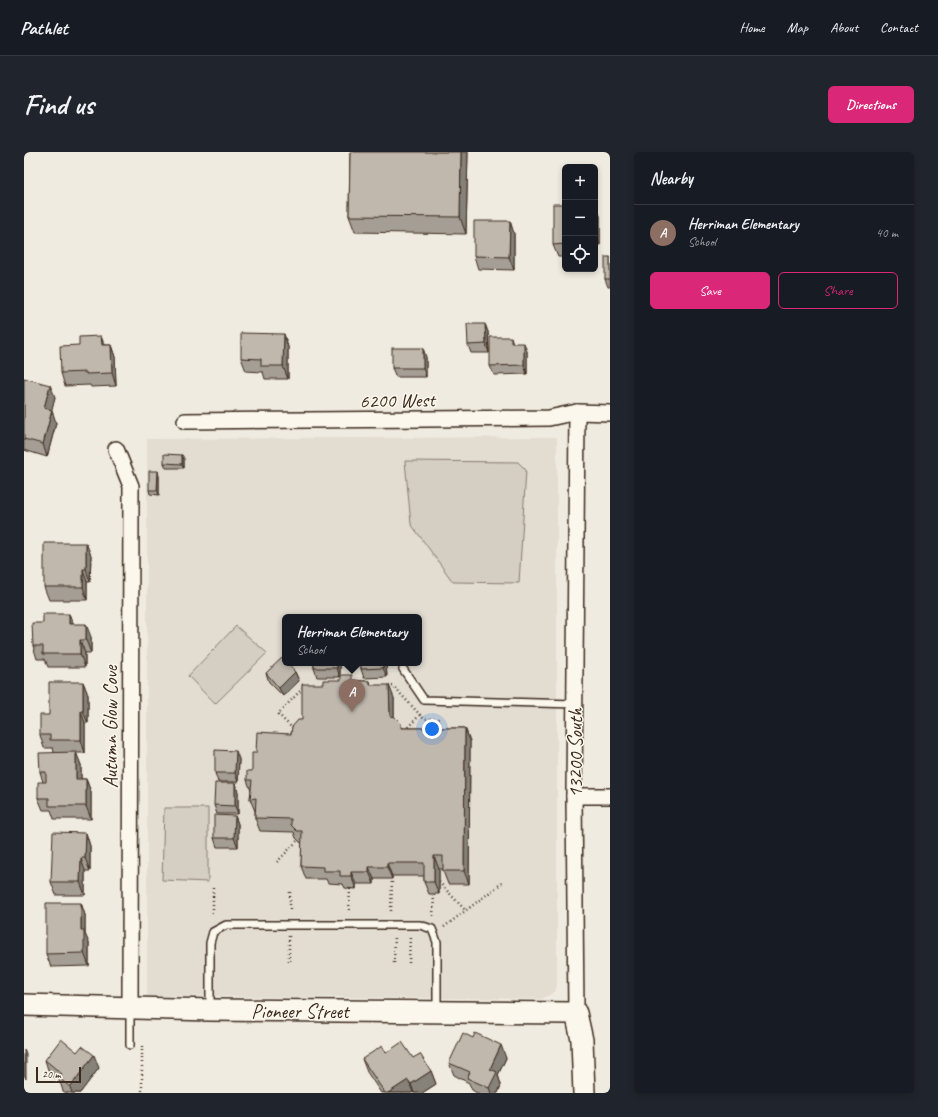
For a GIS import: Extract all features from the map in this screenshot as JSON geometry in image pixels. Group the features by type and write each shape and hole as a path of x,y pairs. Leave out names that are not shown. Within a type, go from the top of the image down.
{"street":[{"name":"6200 West","path":"185,422 549,418 577,412 610,413"},
{"name":"13200 South","path":"577,412 574,796 576,1013 582,1040 584,1093"},
{"name":"Autumn Glow Cove","path":"116,449 131,486 130,1009"},
{"path":"574,796 610,796"},
{"name":"Pioneer Street","path":"24,1005 130,1009 576,1013"}],"lane":[{"path":"403,669 424,700 575,704"},
{"path":"210,1010 210,943 213,932 226,925 420,925 432,929 436,942 436,1012"},
{"path":"130,1009 130,1045"}],"path":[{"path":"294,730 278,714 305,686"},
{"path":"386,686 393,686 424,719 438,719 439,734"},
{"path":"402,732 420,715"},
{"path":"277,862 298,840"},
{"path":"391,911 392,879"},
{"path":"439,882 465,910"},
{"path":"444,926 502,883"},
{"path":"213,888 213,913"},
{"path":"349,910 350,888"},
{"path":"290,889 290,909"},
{"path":"433,916 434,894"},
{"path":"289,934 289,961"},
{"path":"394,962 395,936"},
{"path":"409,963 410,936"},
{"path":"142,1038 142,1093"}],"shaded area":[{"path":"557,437 557,985 555,992 541,999 147,996 147,439"},
{"path":"405,461 518,462 526,470 519,583 453,582 411,524"},
{"path":"236,626 267,653 215,704 188,676"},
{"path":"164,808 208,808 208,882 162,880"}],"building":[{"path":"350,152 461,152 460,217 349,216"},
{"path":"553,204 562,204 562,244 553,245"},
{"path":"474,221 510,221 509,257 474,256"},
{"path":"605,257 610,257 610,279 605,279"},
{"path":"467,324 485,324 486,344 468,345"},
{"path":"241,333 284,334 283,366 261,366 261,359 241,358"},
{"path":"101,336 102,345 111,345 112,373 61,373 60,346 79,345 79,337"},
{"path":"490,337 511,337 511,343 524,343 524,365 490,366"},
{"path":"392,348 423,348 423,368 392,368"},
{"path":"24,378 50,385 44,408 52,410 43,444 24,439"},
{"path":"164,454 182,455 182,464 164,463"},
{"path":"149,471 158,471 157,490 149,490"},
{"path":"44,543 86,543 86,569 83,569 83,587 44,587"},
{"path":"43,614 69,614 69,624 86,624 86,640 80,640 80,654 43,654 43,646 33,646 32,623 43,623"},
{"path":"282,658 282,666 290,666 295,672 279,688 266,673"},
{"path":"314,666 337,666 337,668 314,668"},
{"path":"361,666 383,666 383,668 361,669"},
{"path":"341,675 352,675 352,681 370,681 370,685 389,685 390,716 395,717 401,723 401,728 465,728 464,871 443,871 443,856 434,856 434,882 424,882 424,863 387,863 387,867 369,867 369,872 351,872 351,876 340,876 340,871 323,871 323,867 301,866 302,831 297,831 291,825 291,819 255,818 256,798 250,799 252,780 247,780 247,771 252,771 252,753 256,753 257,732 291,734 292,727 298,720 302,720 302,684 323,684 323,680 341,680"},
{"path":"49,682 83,682 81,740 50,740 50,735 40,735 40,715 49,715"},
{"path":"215,750 236,751 235,773 215,773"},
{"path":"76,752 76,779 86,779 86,806 49,806 49,798 38,798 38,782 46,782 46,772 40,772 39,753"},
{"path":"215,783 235,783 235,806 214,805"},
{"path":"214,815 235,816 234,838 214,838"},
{"path":"53,832 86,833 85,858 81,858 80,882 51,882"},
{"path":"46,903 81,903 81,930 84,930 84,953 46,954"},
{"path":"463,1033 473,1038 475,1033 501,1045 490,1069 497,1072 489,1088 467,1078 470,1072 449,1063"},
{"path":"61,1039 77,1052 82,1046 94,1055 70,1087 59,1078 62,1074 45,1060"},
{"path":"402,1042 413,1058 420,1054 431,1071 411,1084 408,1080 388,1093 385,1093 362,1059 382,1046 386,1053"}],"place":[{"name":"Herriman Elementary","path":"352,712"}]}
